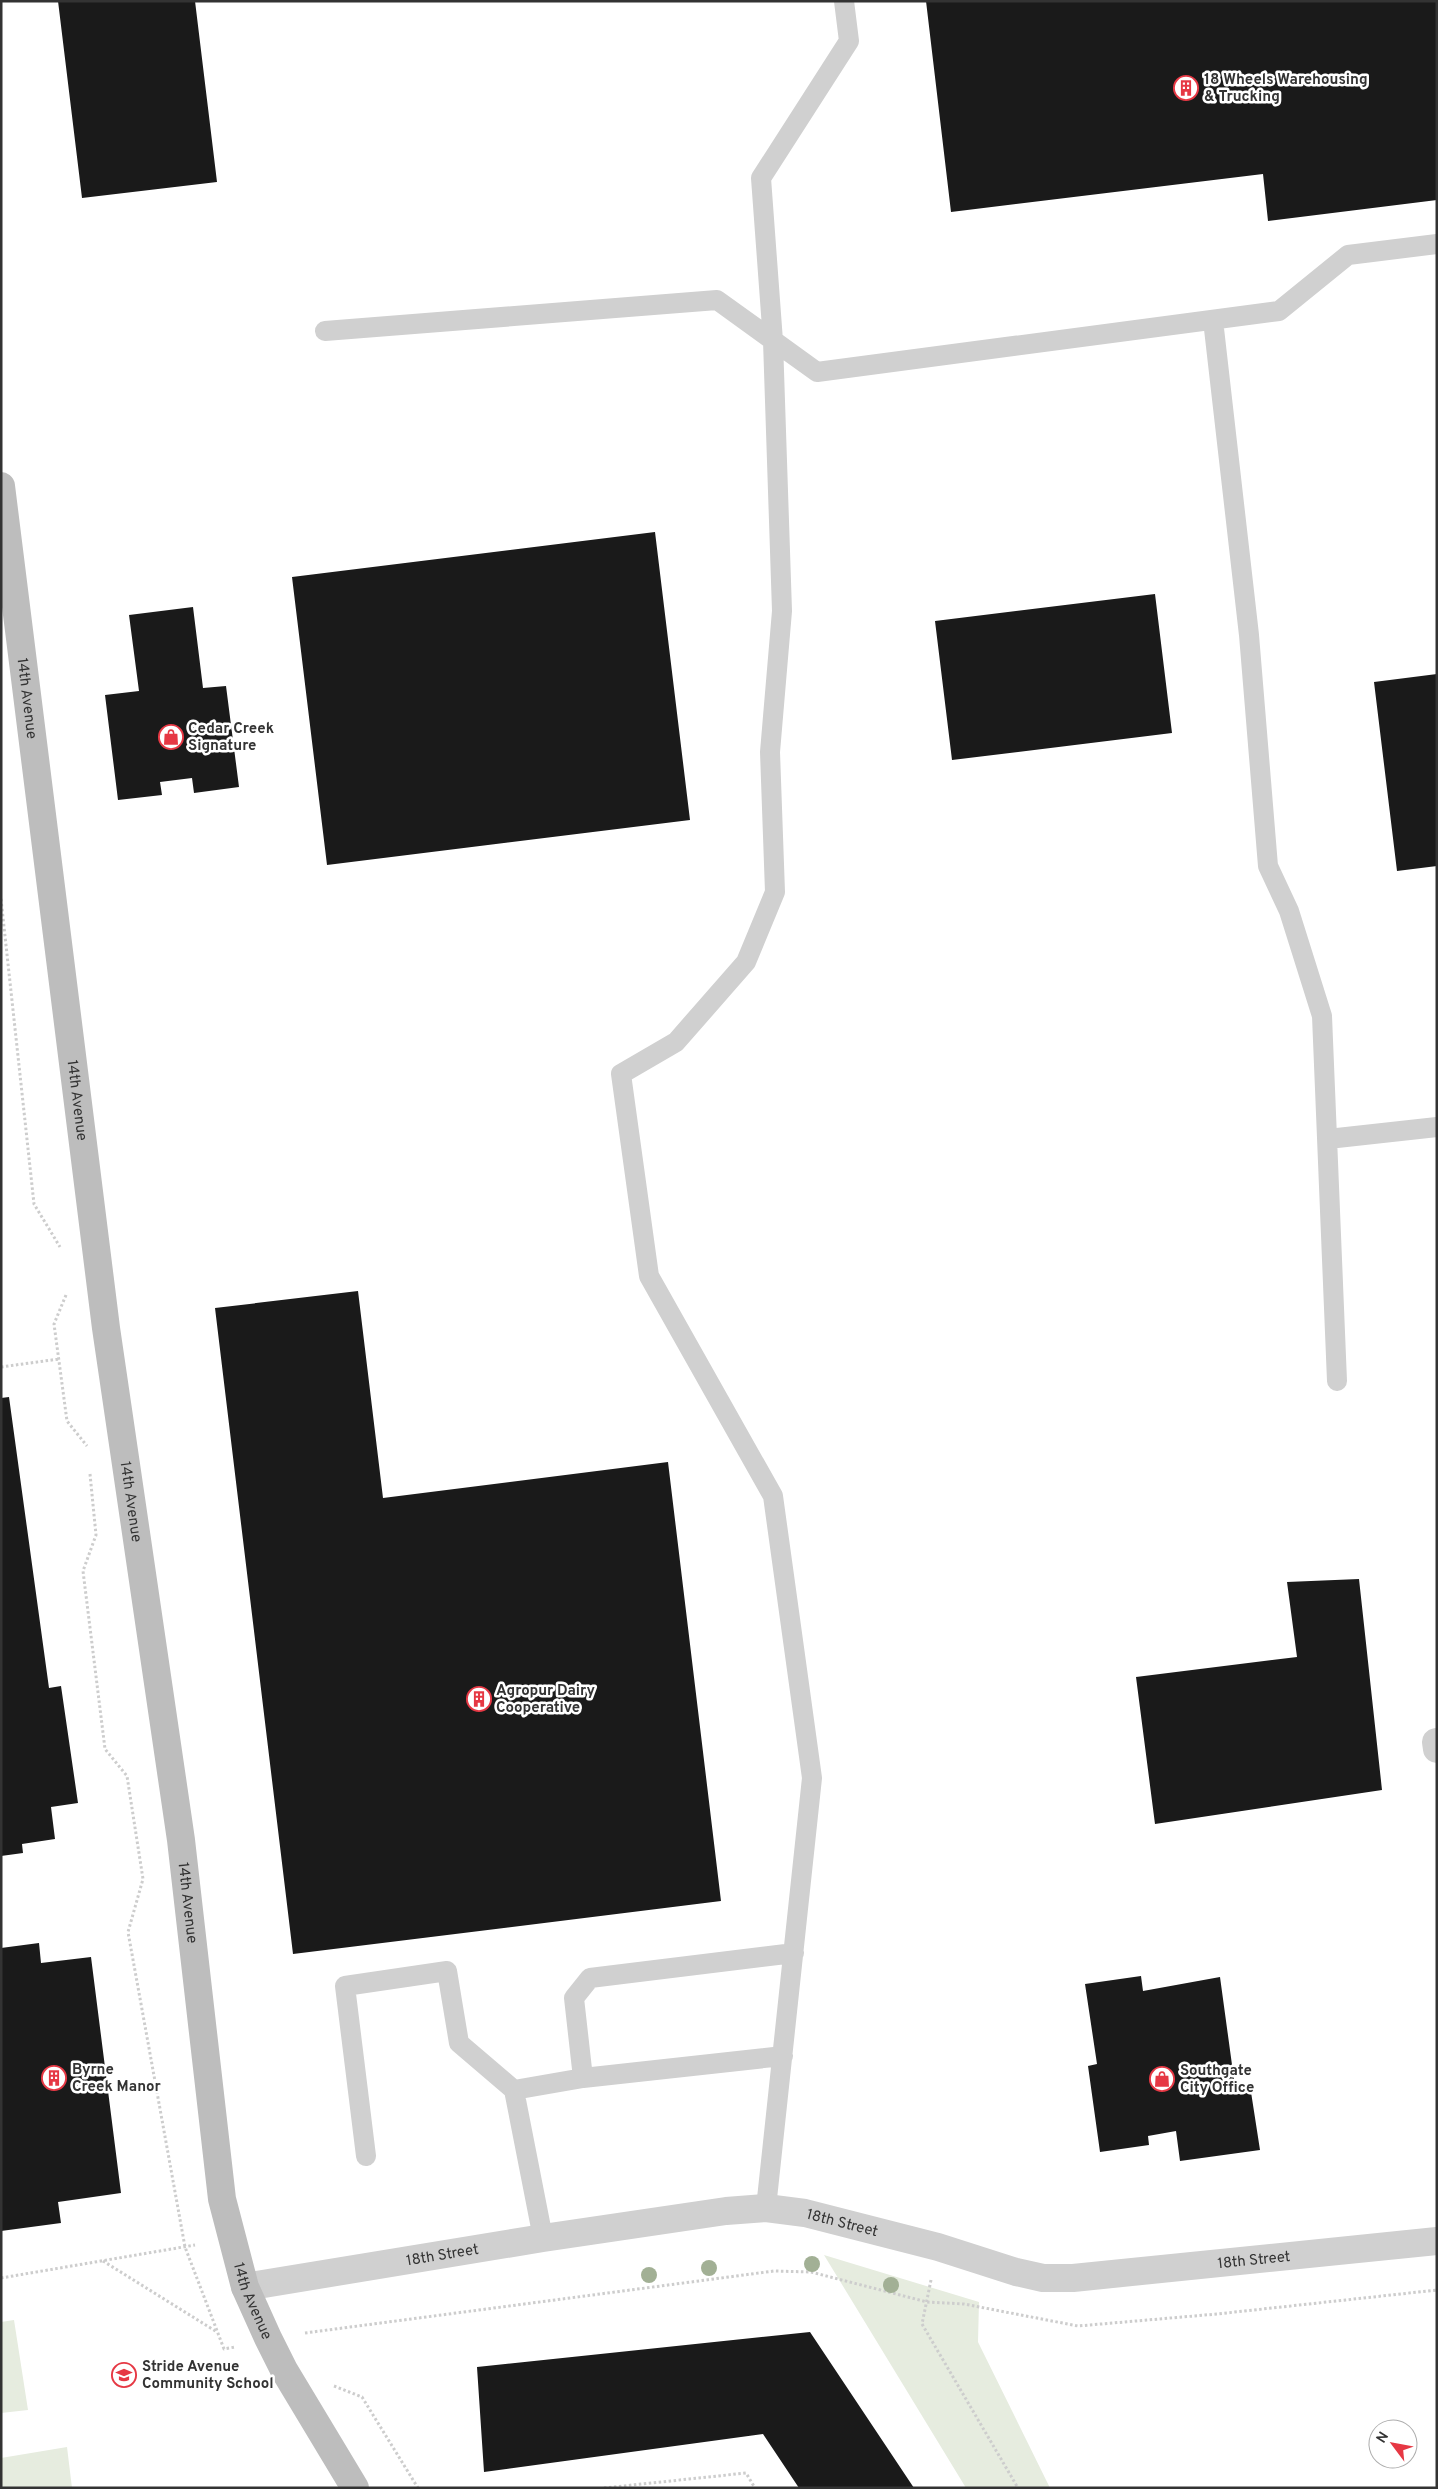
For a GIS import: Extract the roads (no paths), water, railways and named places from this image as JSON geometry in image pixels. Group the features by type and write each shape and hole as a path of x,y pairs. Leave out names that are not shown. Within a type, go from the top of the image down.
{"street":[{"name":"14th Avenue","path":"1,486 106,1328 180,1840 222,2200 246,2287 284,2370 355,2488"},
{"name":"18th Street","path":"246,2287 543,2238 726,2211 766,2208 805,2213 938,2247 1016,2272 1044,2278 1082,2277 1437,2241"}],"lane":[{"path":"766,2208 812,1778 773,1496 649,1276 621,1074 676,1042 746,962 775,892 770,752 782,611 773,340 761,178 849,41 844,1"},
{"path":"325,331 717,300 817,372 1279,311 1348,255 1437,244"},
{"path":"1213,320 1249,635 1268,866 1289,911 1322,1016 1337,1381"},
{"path":"1328,1139 1437,1127"},
{"path":"583,2078 574,1998 590,1978 794,1953"},
{"path":"366,2156 345,1986 447,1971 459,2043 514,2090 543,2238"},
{"path":"514,2090 583,2078 783,2056"}],"place":[{"name":"18 Wheels Warehousing & Trucking","path":"1186,88"},
{"name":"Cedar Creek Signature","path":"171,737"},
{"name":"Agropur Dairy Cooperative","path":"479,1699"},
{"name":"Byrne Creek Manor","path":"54,2078"},
{"name":"Southgate City Office","path":"1162,2079"},
{"name":"Stride Avenue Community School","path":"124,2375"}]}
